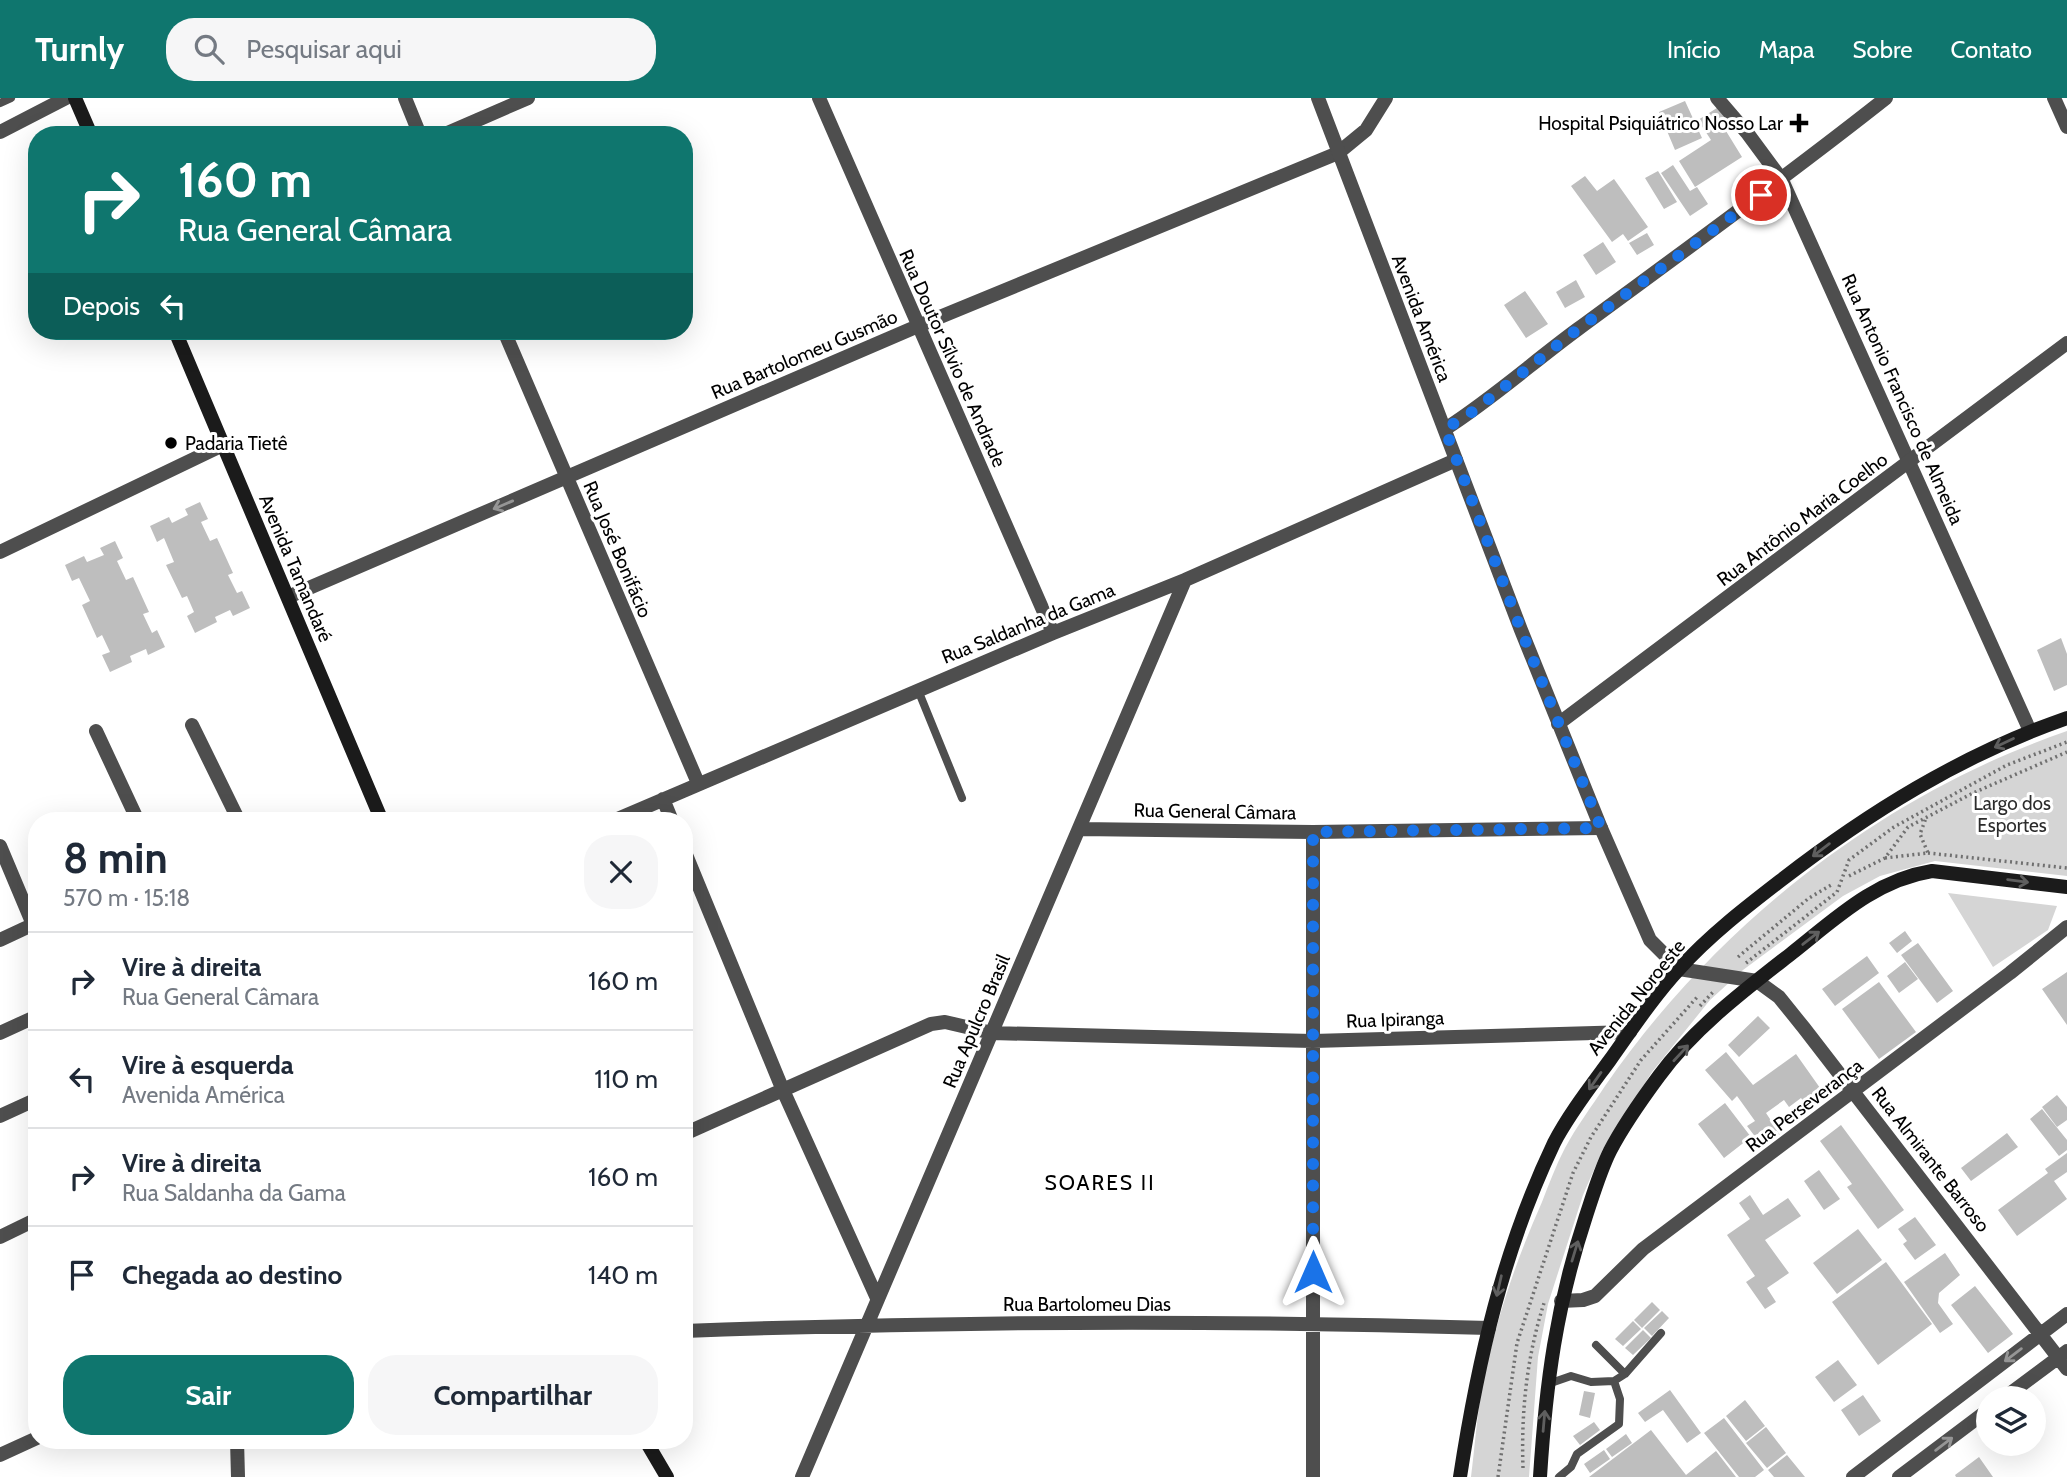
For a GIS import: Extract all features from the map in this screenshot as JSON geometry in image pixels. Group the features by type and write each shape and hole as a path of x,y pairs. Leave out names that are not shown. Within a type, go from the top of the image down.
{"main road":[{"path":"75,98 88,126"},
{"name":"Avenida Tamandaré","path":"179,340 378,812"},
{"name":"Avenida Noroeste","path":"1460,1477 1473,1391 1501,1277 1518,1225 1556,1141 1630,1031 1679,969 1747,907 1837,838 1934,776 2030,731 2067,718"},
{"path":"1540,1477 1553,1299 1609,1152 1661,1074 1700,1032 1757,981 1855,903 1883,886 1912,874 1946,871 2067,887"},
{"path":"648,1449 657,1477"},
{"path":"651,1449 667,1477"}],"street":[{"path":"1,129 66,98"},
{"path":"405,98 416,126"},
{"path":"464,126 528,98"},
{"name":"Rua Doutor Sílvio de Andrade","path":"819,98 1053,633"},
{"name":"Avenida América","path":"1318,98 1558,724 1601,828 1650,940 1679,969"},
{"name":"Rua Bartolomeu Gusmão","path":"288,597 918,326 1338,153 1366,130 1386,98"},
{"name":"Rua Antonio Francisco de Almeida","path":"1717,98 1782,180 2030,731"},
{"path":"1445,429 1475,410 1574,332 1782,180 1886,98"},
{"path":"2054,98 2067,127"},
{"name":"Rua José Bonifácio","path":"508,340 698,783"},
{"name":"Rua Antônio Maria Coelho","path":"1558,724 2067,343"},
{"path":"0,552 223,445"},
{"name":"Rua Saldanha da Gama","path":"633,812 1053,633 1185,580 1456,460"},
{"name":"Rua Apulcro Brasil","path":"802,1477 1185,580"},
{"path":"192,725 235,812"},
{"path":"96,731 134,812"},
{"path":"663,799 668,812"},
{"name":"Rua General Câmara","path":"1080,829 1313,832 1601,828"},
{"path":"1313,832 1313,1477"},
{"path":"0,848 28,913"},
{"path":"693,872 782,1088 877,1298"},
{"name":"Rua Perseverança","path":"1553,1299 1583,1300 1595,1296 1643,1249 1855,1091 2067,927"},
{"path":"0,940 28,931"},
{"path":"1679,969 1757,981"},
{"name":"Rua Almirante Barroso","path":"1757,981 1779,997 1855,1091 2041,1334 2064,1359"},
{"path":"0,1033 28,1020"},
{"name":"Rua Ipiranga","path":"693,1130 931,1024 945,1022 992,1032 1313,1041 1630,1031"},
{"path":"0,1116 28,1103"},
{"path":"0,1237 28,1223"},
{"path":"1853,1477 2067,1314"},
{"name":"Rua Bartolomeu Dias","path":"693,1331 866,1324 1313,1323 1489,1328"},
{"path":"2022,1386 2064,1359"},
{"path":"1899,1477 1976,1419"},
{"path":"0,1455 28,1442"},
{"path":"237,1449 237,1477"}],"lane":[{"path":"0,103 11,98"},
{"path":"918,690 962,798"},
{"path":"1548,1384 1571,1376 1591,1382 1614,1381 1625,1374 1661,1333"},
{"path":"1596,1345 1625,1374"},
{"path":"1559,1477 1571,1467 1577,1454 1619,1424 1620,1399 1614,1381"}],"path":[{"path":"1692,1015 1728,977 1837,892 1849,860 1894,827 2007,765 2067,742"},
{"path":"1885,858 1908,827 1973,793 2067,752"},
{"path":"1926,818 1920,834 1928,853"},
{"path":"1849,876 1885,858 1928,853 2067,868"},
{"path":"1738,957 1809,898 1833,884"},
{"path":"1524,1477 1521,1429 1534,1333 1553,1299"}],"green space":[{"name":"Largo dos Esportes","path":"2067,731 2067,876 1935,861 1880,876 1843,896 1743,970 1710,1000 1652,1072 1603,1149 1583,1195 1548,1304 1538,1357 1529,1477 1471,1477 1479,1406 1488,1360 1524,1246 1569,1140 1649,1027 1698,972 1751,920 1808,872 1868,829 1932,791 1998,758"},
{"path":"1948,893 2057,906 2048,930 1993,967"}],"building":[{"path":"1685,101 1702,138 1675,150 1659,112"},
{"path":"1720,106 1733,126 1726,131 1742,157 1695,187 1679,161 1711,140 1698,120"},
{"path":"1673,165 1690,191 1697,187 1708,204 1690,216 1661,173"},
{"path":"1658,171 1677,202 1664,209 1645,178"},
{"path":"1585,176 1597,191 1614,179 1648,227 1628,241 1623,234 1612,242 1571,186"},
{"path":"1647,233 1654,245 1637,255 1629,243"},
{"path":"1603,242 1616,262 1596,275 1583,255"},
{"path":"1576,280 1585,297 1565,308 1556,292"},
{"path":"1525,291 1548,324 1526,338 1504,305"},
{"path":"200,502 208,519 201,522 210,541 217,538 233,573 228,575 237,593 242,591 250,608 233,616 230,610 215,617 217,622 195,633 187,616 194,612 187,596 182,598 166,565 174,562 164,538 157,542 150,526 169,517 172,523 188,515 185,509"},
{"path":"115,541 123,558 117,561 126,580 133,577 149,612 143,614 152,633 157,630 165,647 148,655 146,649 130,656 132,662 110,672 102,655 110,652 102,635 97,638 82,605 90,601 79,578 72,581 65,565 84,556 87,562 104,555 100,548"},
{"path":"2061,638 2067,654 2067,685 2054,691 2037,650"},
{"path":"1905,931 1912,941 1897,953 1889,943"},
{"path":"1918,943 1953,991 1937,1003 1901,955"},
{"path":"1867,956 1879,973 1835,1006 1822,989"},
{"path":"1905,962 1918,979 1899,993 1887,976"},
{"path":"2067,972 2067,1025 2042,989"},
{"path":"1879,982 1916,1032 1879,1059 1842,1009"},
{"path":"1758,1016 1770,1028 1739,1057 1728,1045"},
{"path":"1726,1052 1753,1085 1796,1054 1825,1095 1824,1099 1810,1110 1801,1098 1789,1107 1784,1100 1766,1113 1780,1134 1763,1147 1747,1126 1755,1121 1737,1096 1732,1101 1705,1070"},
{"path":"2057,1095 2067,1107 2067,1120 2057,1127 2042,1107"},
{"path":"1725,1103 1751,1137 1724,1158 1698,1124"},
{"path":"2042,1109 2067,1140 2067,1150 2059,1156 2030,1119"},
{"path":"1841,1125 1904,1210 1878,1229 1847,1187 1852,1184 1820,1141"},
{"path":"2007,1133 2018,1147 1971,1181 1961,1168"},
{"path":"2067,1153 2067,1172 2054,1181 2067,1199 2017,1236 1998,1210 2048,1173 2045,1169"},
{"path":"1819,1170 1840,1199 1824,1210 1804,1181"},
{"path":"1750,1195 1763,1215 1788,1198 1801,1216 1765,1240 1789,1273 1767,1288 1776,1302 1765,1309 1746,1282 1755,1276 1727,1235 1750,1219 1739,1203"},
{"path":"1915,1217 1936,1245 1915,1260 1903,1244 1907,1241 1898,1229"},
{"path":"1858,1229 1882,1260 1837,1294 1813,1263"},
{"path":"1945,1253 1960,1275 1939,1293 1938,1303 1953,1324 1940,1333 1904,1282"},
{"path":"1886,1262 1932,1324 1878,1365 1832,1302"},
{"path":"1975,1286 2013,1334 1988,1353 1951,1305"},
{"path":"1652,1302 1660,1310 1642,1328 1634,1320"},
{"path":"1662,1311 1669,1318 1652,1336 1644,1328"},
{"path":"1633,1321 1641,1329 1623,1346 1615,1339"},
{"path":"1643,1330 1651,1338 1633,1355 1625,1348"},
{"path":"1838,1360 1857,1385 1834,1402 1815,1377"},
{"path":"1670,1390 1701,1433 1687,1443 1663,1410 1645,1422 1638,1413"},
{"path":"1584,1391 1595,1393 1590,1418 1579,1415"},
{"path":"1863,1395 1881,1421 1859,1436 1841,1410"},
{"path":"1745,1400 1765,1426 1746,1441 1726,1416"},
{"path":"1724,1418 1764,1470 1755,1477 1739,1477 1704,1433"},
{"path":"1594,1422 1600,1430 1580,1445 1573,1436"},
{"path":"1766,1427 1786,1453 1767,1468 1746,1443"},
{"path":"1651,1430 1686,1475 1716,1451 1736,1477 1589,1477"},
{"path":"1626,1434 1632,1443 1612,1457 1606,1449"},
{"path":"1604,1450 1610,1459 1590,1473 1584,1464"},
{"path":"1787,1455 1805,1477 1774,1477 1768,1470"},
{"path":"1979,1457 1993,1477 1956,1477 1955,1475"}],"place":[{"name":"Hospital Psiquiátrico Nosso Lar","path":"1799,123"},
{"name":"Padaria Tietê","path":"171,443"}],"district":[{"name":"SOARES II","path":"1100,1183"}],"route":[{"path":"1313,1272 1313,832 1601,828 1521,630 1445,429 1475,410 1574,332 1761,195"}]}
